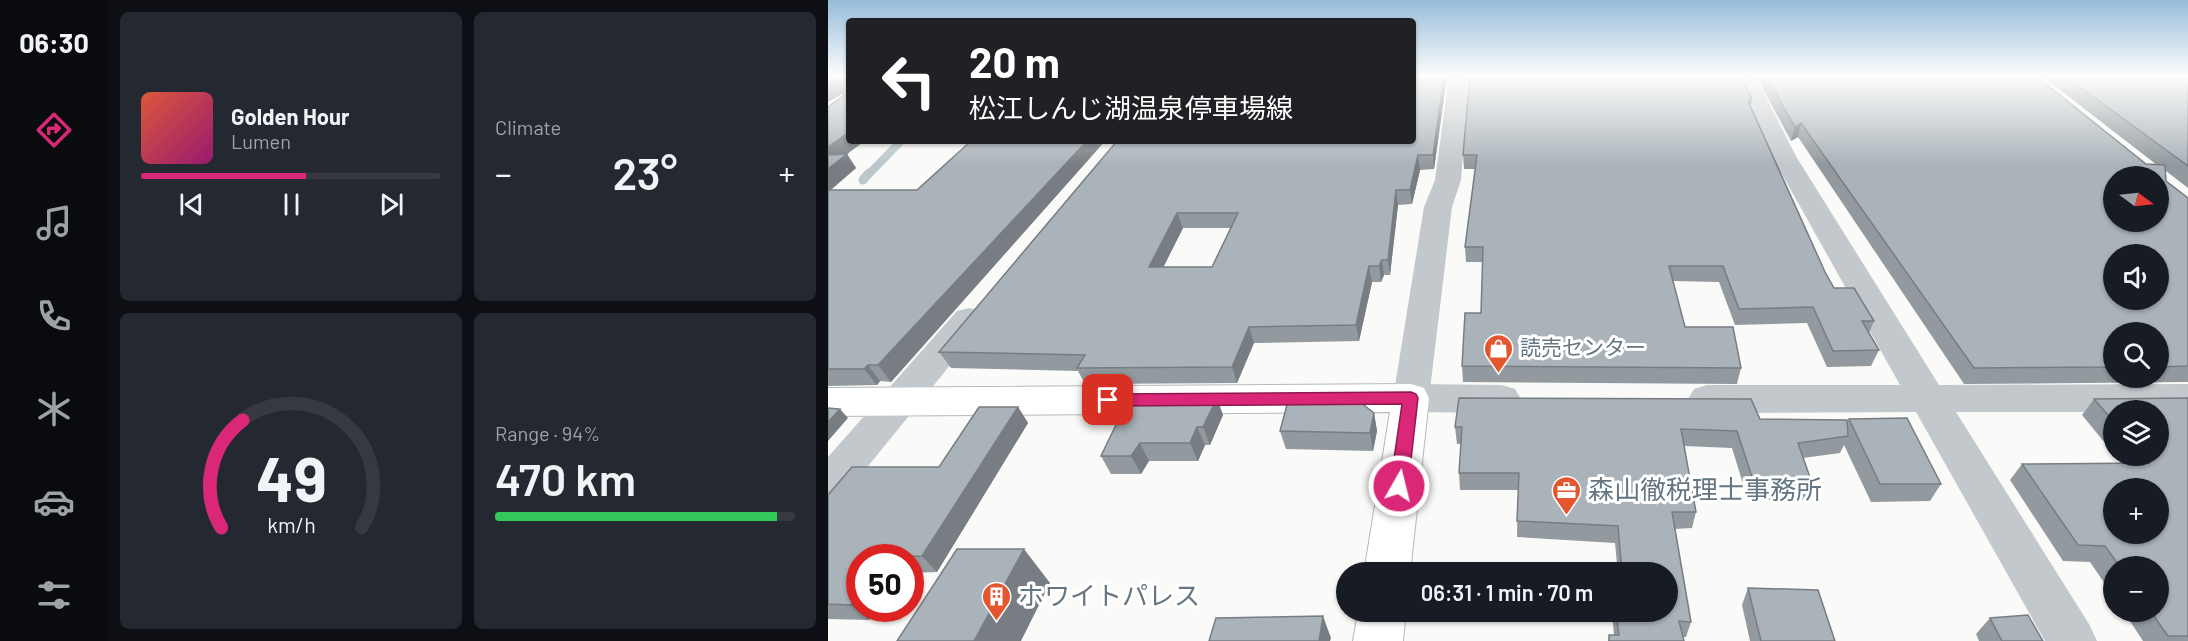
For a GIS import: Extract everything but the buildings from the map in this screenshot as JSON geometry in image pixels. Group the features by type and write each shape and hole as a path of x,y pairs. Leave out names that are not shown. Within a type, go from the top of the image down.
{"main road":[{"path":"828,402 1411,398 1389,562"},
{"path":"1378,641 1381,622"}],"street":[{"path":"1456,106 1448,180 1437,207 1411,398 1537,399"},
{"path":"1760,106 1785,158 2072,641"},
{"path":"828,485 991,294"},
{"path":"1675,399 2188,398"}],"waterway":[{"path":"868,175 898,144"},
{"path":"863,180 869,173"}],"place":[{"name":"読売センター","path":"1499,374"},
{"name":"森山徹税理士事務所","path":"1567,516"},
{"name":"ホワイトパレス","path":"997,622"}],"route":[{"path":"1108,400 1411,398 1399,486"}]}
